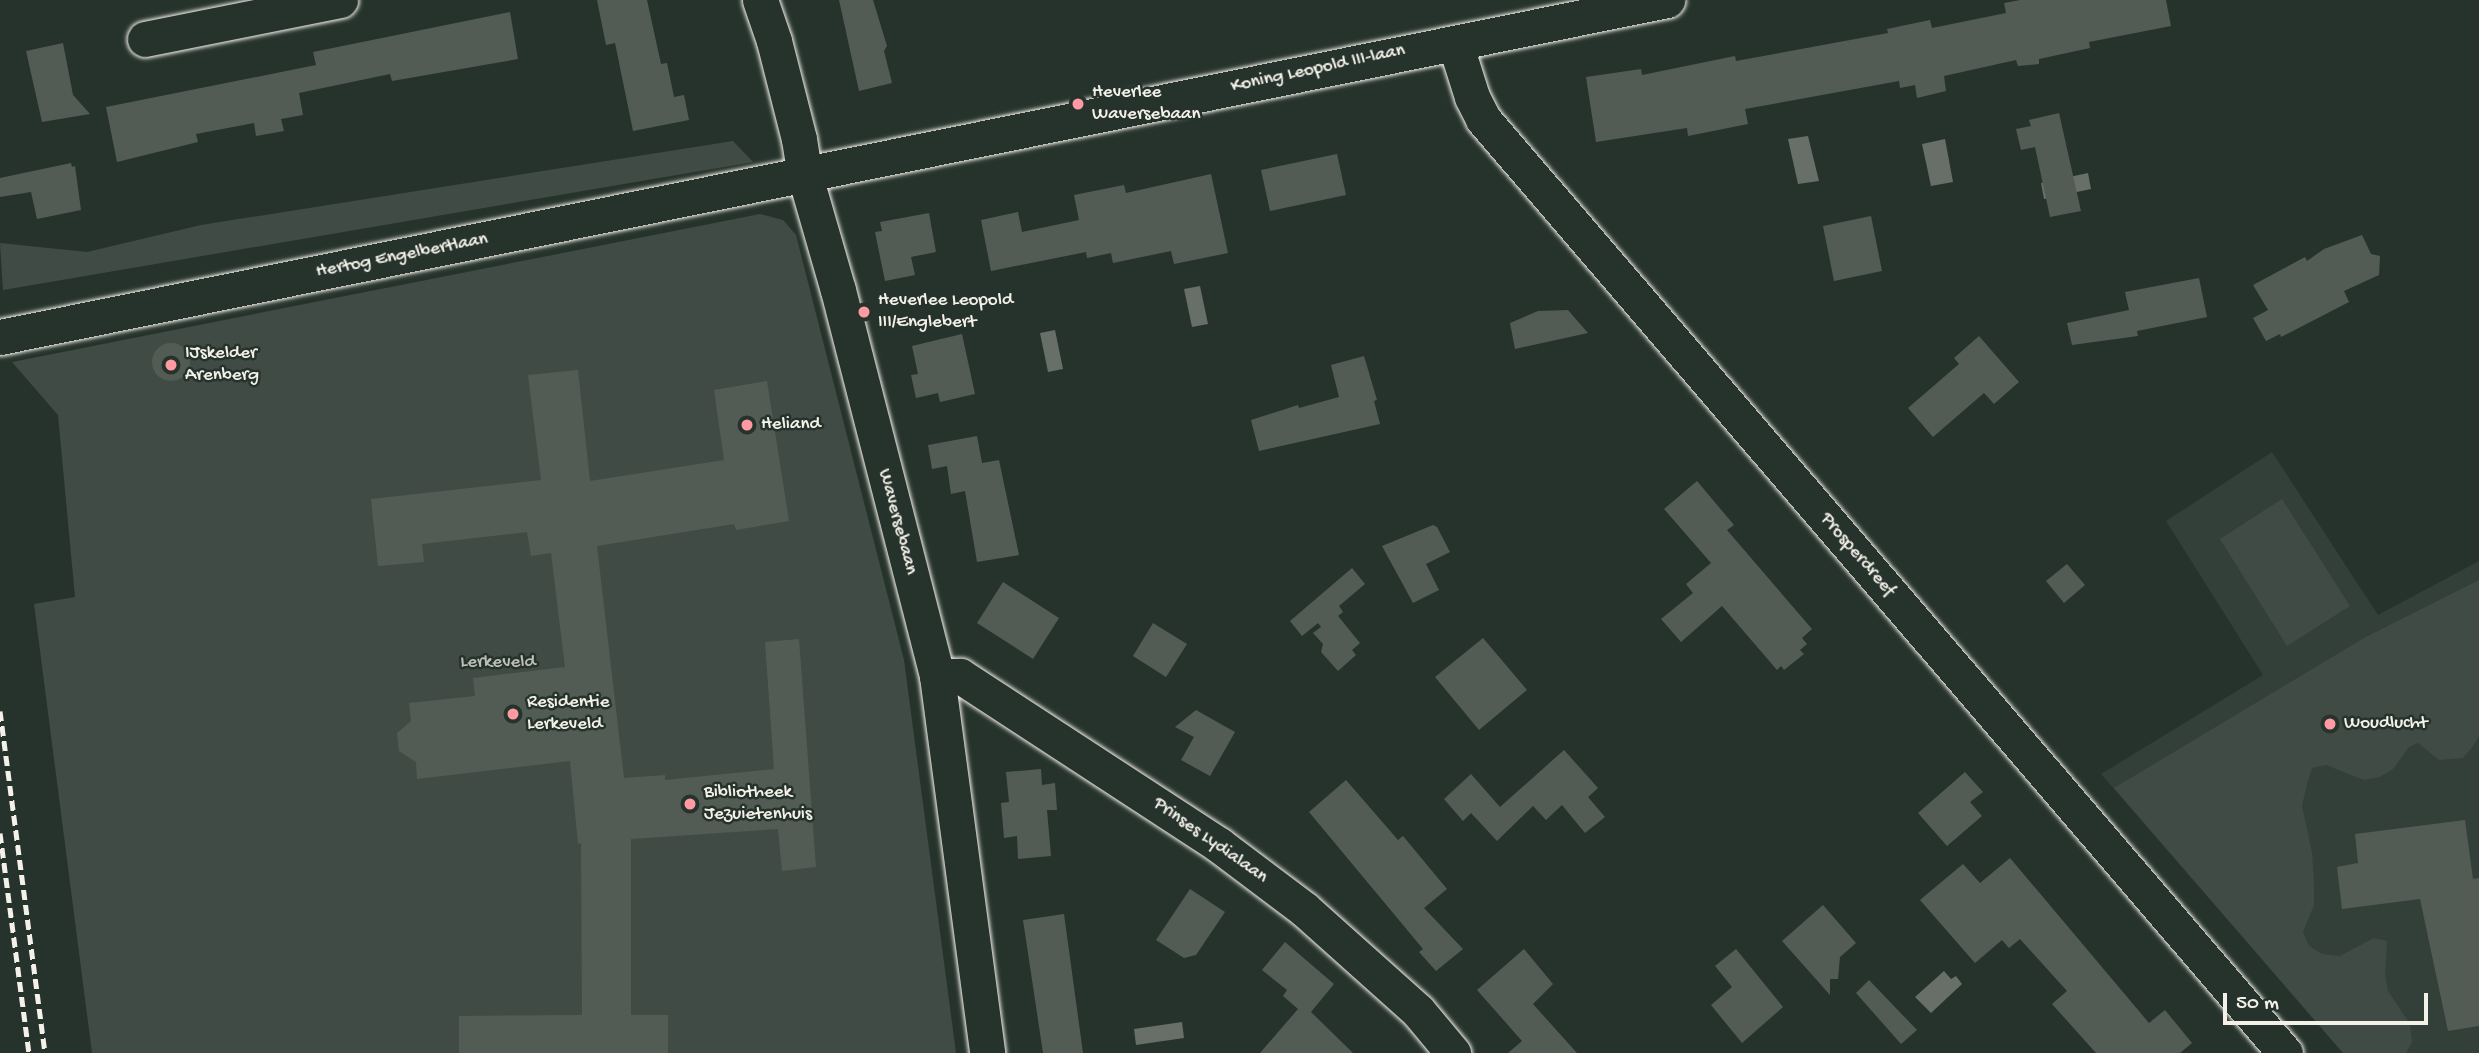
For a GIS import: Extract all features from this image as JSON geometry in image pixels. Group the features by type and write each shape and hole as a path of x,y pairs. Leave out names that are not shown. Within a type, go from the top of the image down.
{"street":[{"path":"145,40 340,0"},
{"name":"Waversebaan","path":"760,0 799,139 805,176 838,290 937,676 987,1053"},
{"name":"Koning Leopold III-laan","path":"805,176 1667,0"},
{"name":"Prosperdreef","path":"1455,43 1472,97 1483,119 2285,1053"},
{"name":"Hertog Engelbertlaan","path":"0,337 805,176"},
{"name":"Prinses Lydialaan","path":"937,676 960,676 1219,845 1304,909 1418,1012 1453,1053"}],"shaded area":[{"path":"1808,136 1819,181 1798,184 1788,139"},
{"path":"1945,139 1953,182 1931,186 1922,144"},
{"path":"2088,173 2091,189 2044,199 2041,183"},
{"path":"1200,286 1208,324 1192,327 1184,289"},
{"path":"1055,330 1063,369 1048,372 1040,333"},
{"name":"Woudlucht","path":"2272,452 2378,615 2479,561 2479,1053 2343,1053 2101,774 2263,675 2166,521"},
{"path":"1944,971 1951,979 1956,976 1962,984 1931,1013 1915,997"},
{"path":"1182,1022 1184,1038 1136,1045 1134,1029"}],"green space":[{"path":"733,141 753,162 3,290 0,243 87,252 201,225"},
{"name":"Lerkeveld","path":"760,214 783,220 796,235 904,660 956,1053 92,1053 34,604 75,597 58,415 12,362"},
{"path":"2282,499 2350,606 2287,646 2220,539"},
{"path":"2479,580 2479,736 2463,758 2439,760 2418,743 2409,747 2393,769 2380,777 2364,780 2326,765 2312,768 2307,784 2302,806 2312,852 2314,905 2303,932 2309,946 2322,954 2340,956 2374,938 2387,941 2385,975 2388,991 2410,1024 2412,1042 2406,1053 2343,1053 2114,788 2364,638"}],"building":[{"path":"597,0 647,0 661,64 667,63 674,97 684,95 689,120 633,131 615,43 606,45"},
{"path":"839,0 873,0 887,46 884,51 892,83 859,91"},
{"path":"2020,0 2166,0 2171,26 2089,42 2090,48 2039,59 2039,64 2018,66 2016,60 1944,76 1946,91 1917,98 1915,85 1900,88 1899,81 1745,109 1748,124 1688,136 1687,128 1596,142 1586,77 1641,69 1642,75 1735,56 1736,61 1888,33 1887,29 1930,20 1932,28 2006,13 2004,3"},
{"path":"510,12 518,59 392,81 390,74 299,93 303,115 281,119 284,131 256,136 254,123 196,134 198,142 117,162 106,107 316,65 313,52"},
{"path":"63,43 73,95 90,114 42,122 26,51"},
{"path":"2059,113 2081,211 2050,217 2035,147 2021,150 2016,129 2031,126 2029,120"},
{"path":"1337,154 1346,195 1270,211 1261,170"},
{"path":"71,163 72,167 75,166 81,210 37,219 31,192 0,197 0,178"},
{"path":"1211,174 1228,253 1174,264 1171,251 1113,263 1111,253 1087,258 1086,252 991,271 981,220 1018,212 1022,232 1079,220 1074,195 1124,185 1126,193"},
{"path":"929,213 936,252 911,257 915,275 885,281 875,232 882,231 880,222"},
{"path":"1871,216 1882,271 1834,281 1823,226"},
{"path":"2362,235 2371,254 2380,256 2379,275 2344,291 2349,302 2281,337 2280,334 2266,341 2253,318 2268,310 2253,285 2305,257 2307,261 2324,249"},
{"path":"2199,278 2207,317 2137,331 2138,336 2072,345 2067,323 2129,310 2125,292"},
{"path":"1568,310 1588,333 1515,349 1510,323 1538,311"},
{"path":"962,334 975,394 940,402 938,393 916,398 911,375 918,374 912,346"},
{"path":"1979,336 2019,382 1994,404 1984,393 1933,437 1908,408 1959,364 1954,358"},
{"name":"IJskelder Arenberg","path":"171,343 184,349 190,362 184,375 171,381 158,375 152,362 158,349"},
{"path":"1364,356 1377,400 1374,401 1380,424 1259,451 1251,420 1298,405 1299,408 1339,397 1331,365"},
{"name":"Residentie Lerkeveld","path":"578,370 590,481 724,460 714,390 767,381 789,521 736,530 734,524 597,546 624,778 665,775 665,780 774,769 765,642 799,639 816,867 782,871 778,829 631,839 631,1015 668,1015 668,1053 459,1053 459,1016 582,1015 581,843 578,844 570,761 417,779 416,762 399,751 397,733 411,721 409,703 475,696 473,678 565,667 551,553 531,556 527,532 422,544 424,562 378,566 371,499 541,480 528,375"},
{"path":"977,436 982,463 999,460 1019,555 977,562 965,491 951,494 947,466 932,469 928,445"},
{"path":"1697,481 1734,525 1727,530 1812,629 1802,638 1807,644 1800,650 1804,654 1784,670 1781,666 1777,670 1722,606 1681,642 1661,619 1693,593 1686,584 1711,563 1664,509"},
{"path":"1433,525 1437,527 1450,552 1426,564 1439,590 1413,603 1382,546"},
{"path":"2067,564 2085,585 2064,603 2046,581"},
{"path":"1352,568 1365,584 1339,606 1343,612 1338,616 1360,643 1352,650 1356,655 1338,671 1321,652 1323,644 1313,633 1321,627 1318,623 1302,636 1290,621"},
{"path":"1003,582 1059,618 1033,659 977,623"},
{"path":"1153,623 1187,644 1166,677 1133,656"},
{"path":"1483,638 1527,690 1479,730 1435,677"},
{"path":"1196,710 1235,732 1210,776 1181,760 1194,737 1175,727"},
{"path":"1564,750 1598,788 1588,797 1605,817 1585,833 1562,805 1546,820 1533,806 1497,841 1471,813 1463,821 1444,799 1471,774 1500,807"},
{"path":"1041,769 1042,785 1055,783 1057,810 1047,810 1051,856 1018,859 1017,836 1004,838 1001,803 1009,802 1006,772"},
{"path":"1965,772 1983,792 1970,802 1982,816 1947,846 1918,813"},
{"path":"1346,780 1398,840 1403,836 1447,889 1424,908 1463,949 1436,971 1419,952 1423,949 1309,812"},
{"path":"2465,820 2473,879 2479,878 2479,1026 2448,1031 2420,899 2342,909 2337,867 2358,863 2355,834"},
{"path":"2010,858 2149,1023 2165,1010 2192,1043 2180,1053 2096,1053 2052,1004 2067,991 2020,939 2009,948 2002,940 1975,963 1920,900 1963,864 1980,883"},
{"path":"1190,889 1225,912 1196,955 1184,958 1156,940"},
{"path":"1823,905 1856,943 1840,957 1838,979 1830,979 1830,995 1782,941"},
{"path":"1064,914 1083,1053 1043,1053 1023,920"},
{"path":"1285,942 1334,984 1311,1012 1353,1053 1260,1053 1298,1009 1283,996 1287,990 1262,970"},
{"path":"1524,949 1553,984 1533,1004 1577,1053 1508,1053 1522,1041 1477,990"},
{"path":"1736,949 1783,1007 1742,1043 1711,1005 1732,987 1715,966"},
{"path":"1869,980 1917,1030 1901,1044 1856,993"}],"railway":[{"path":"0,711 45,1053"},
{"path":"0,833 29,1053"}],"place":[{"name":"Heverlee Waversebaan","path":"1078,104"},
{"name":"Heverlee Leopold III/Englebert","path":"864,312"},
{"name":"IJskelder Arenberg","path":"171,365"},
{"name":"Heliand","path":"747,425"},
{"name":"Residentie Lerkeveld","path":"513,714"},
{"name":"Woudlucht","path":"2330,724"},
{"name":"Bibliotheek Jezuietenhuis","path":"690,804"}]}
